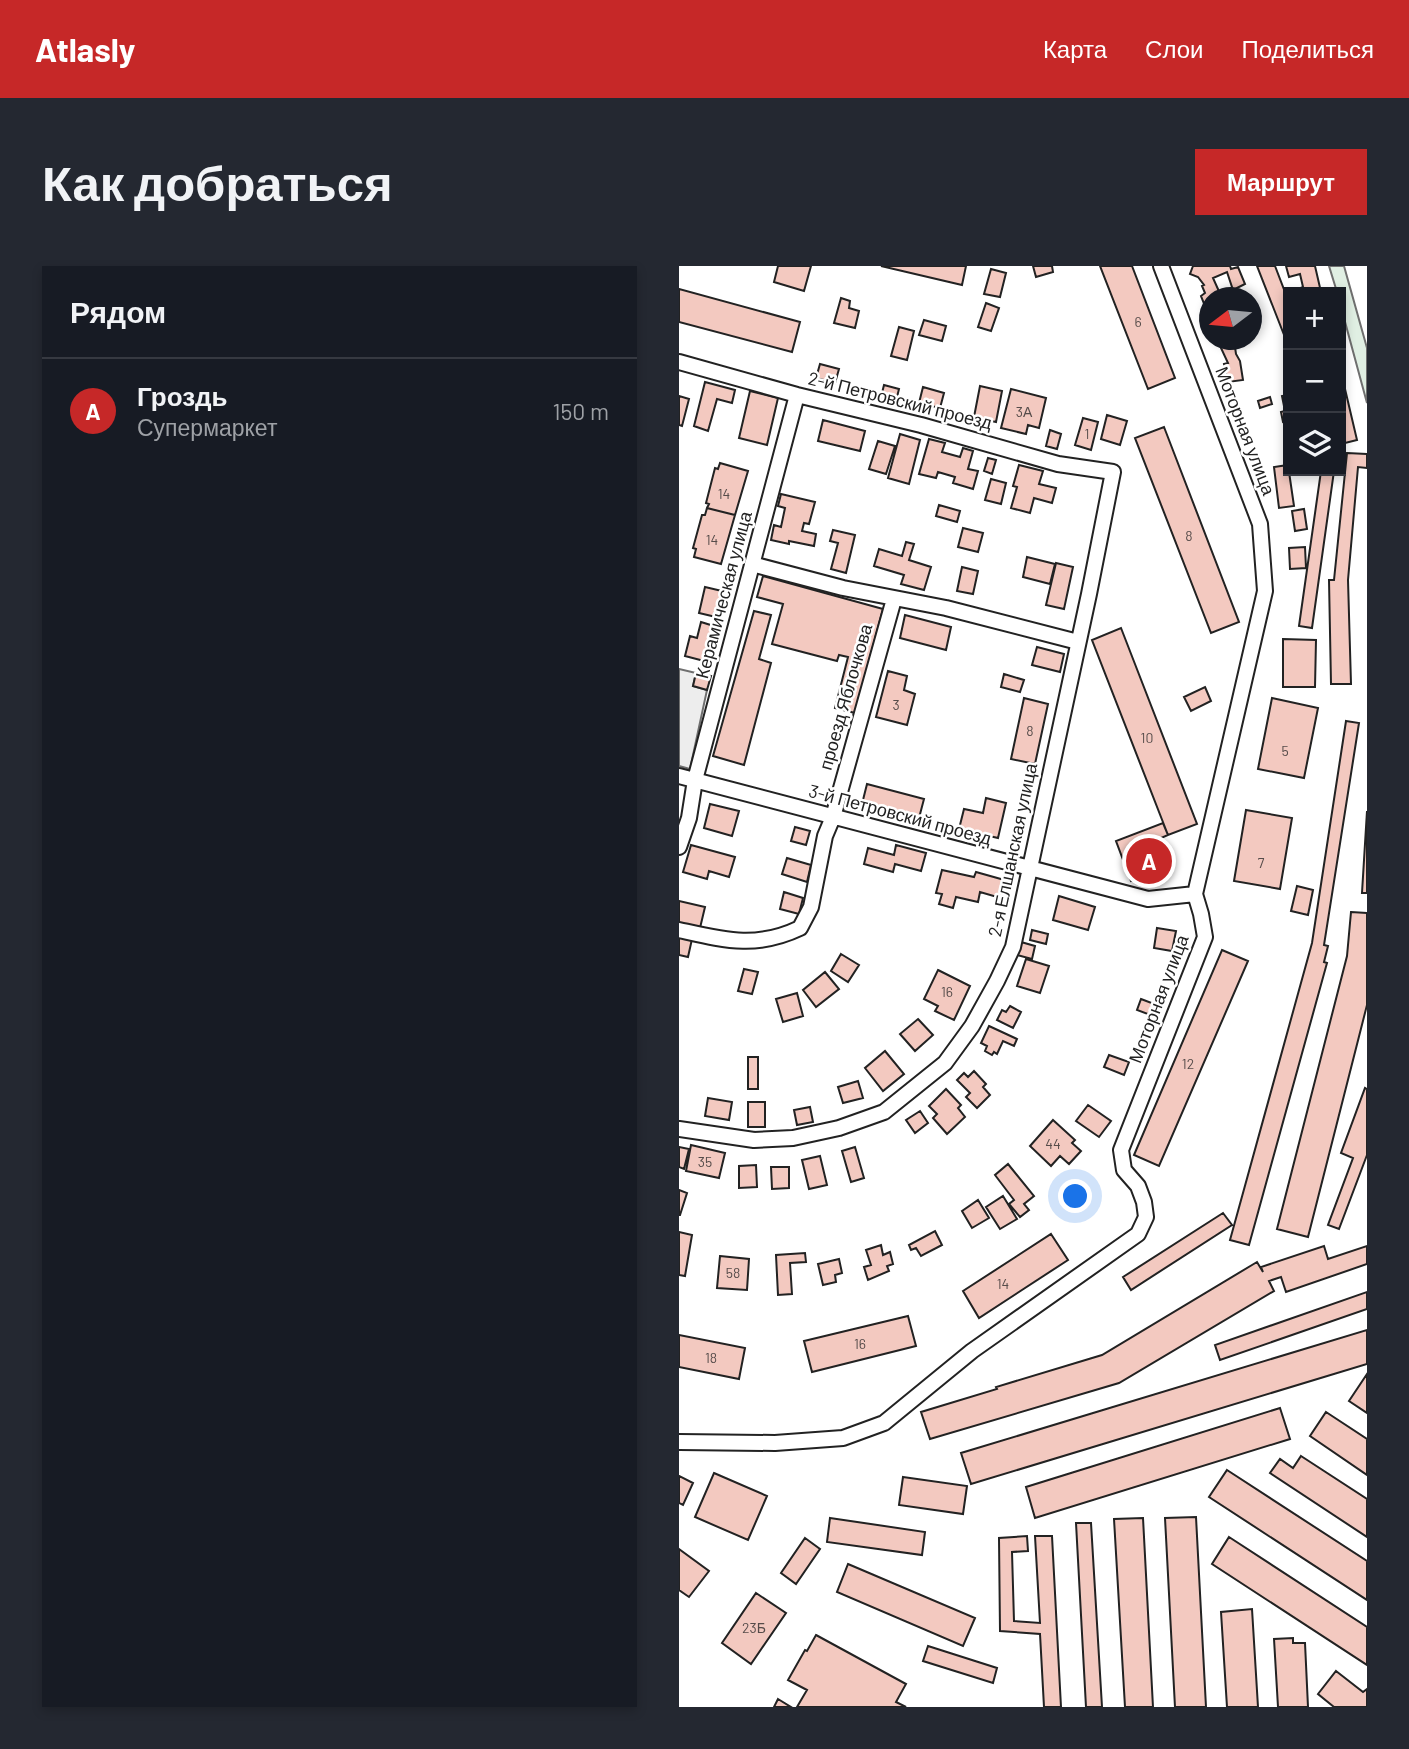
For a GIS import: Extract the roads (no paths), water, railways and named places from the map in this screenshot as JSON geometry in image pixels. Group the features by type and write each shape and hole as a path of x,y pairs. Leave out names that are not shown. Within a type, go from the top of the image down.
{"street":[{"name":"Моторная улица","path":"679,1442 775,1443 843,1438 884,1423 972,1351 1137,1234 1146,1217 1138,1186 1124,1170 1121,1150 1205,937 1195,894 1265,592 1260,524 1161,266"},
{"name":"2-й Петровский проезд","path":"679,362 1058,464 1112,472"},
{"name":"Керамическая улица","path":"679,847 689,818 695,780 797,395"},
{"name":"2-я Елшанская улица","path":"679,1129 754,1140 793,1138 839,1128 884,1112 945,1063 972,1026 1013,947 1089,594 1112,472"},
{"path":"753,564 843,587 946,608 1078,642"},
{"name":"проезд Яблочкова","path":"679,930 741,942 769,940 800,928 811,907 825,836 833,817 894,598"},
{"name":"3-й Петровский проезд","path":"679,776 1148,899 1195,894"}],"place":[{"name":"Гроздь","path":"1149,861"}]}
